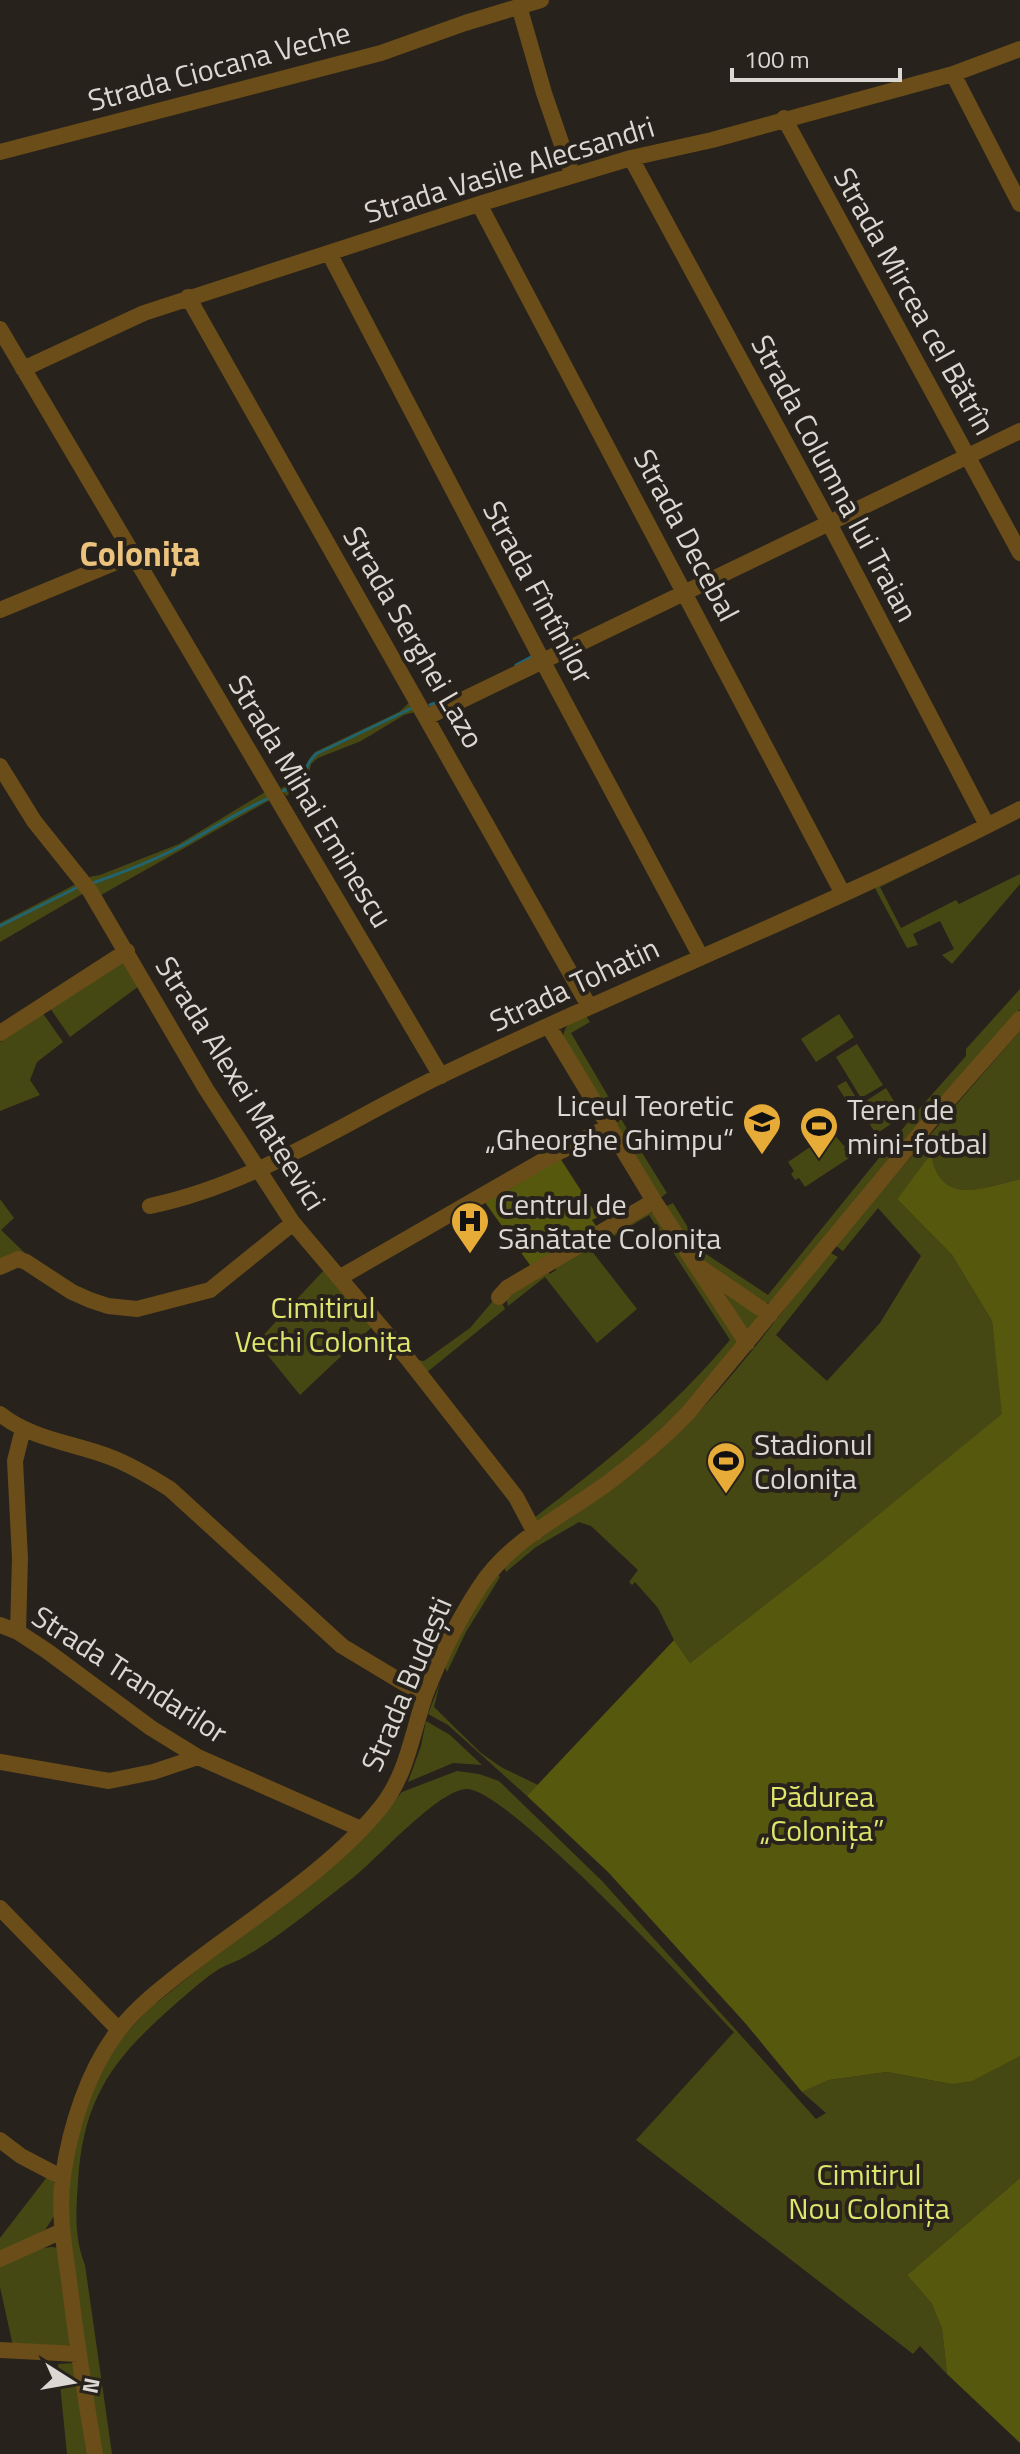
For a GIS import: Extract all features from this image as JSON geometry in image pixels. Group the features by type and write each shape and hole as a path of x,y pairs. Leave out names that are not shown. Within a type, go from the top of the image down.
{"street":[{"name":"Strada Ciocana Veche","path":"0,152 381,53 541,0"},
{"path":"519,6 572,174"},
{"name":"Strada Vasile Alecsandri","path":"23,369 144,313 188,297 572,174 712,140 953,74 1020,49"},
{"path":"953,74 1020,204"},
{"name":"Strada Mircea cel Bătrîn","path":"784,118 1020,553"},
{"name":"Strada Columna lui Traian","path":"631,158 829,523 987,825"},
{"name":"Strada Decebal","path":"479,204 843,894"},
{"name":"Strada Fîntînilor","path":"329,253 701,957"},
{"name":"Strada Serghei Lazo","path":"188,297 589,1006"},
{"name":"Strada Mihai Eminescu","path":"0,329 441,1076"},
{"path":"427,717 1020,431"},
{"path":"0,610 133,555"},
{"name":"Strada Alexei Mateevici","path":"0,766 34,821 90,891 206,1089 293,1223 408,1359 516,1497 535,1533"},
{"name":"Strada Tohatin","path":"150,1206 177,1201 273,1164 441,1076 589,1006 843,894 1020,809"},
{"path":"0,1033 127,951"},
{"name":"Strada Budești","path":"95,2454 62,2231 63,2178 75,2125 90,2082 119,2030 166,1984 324,1863 380,1808 400,1777 425,1696 457,1626 480,1586 511,1552 610,1481 668,1434 931,1120 1020,1019"},
{"path":"549,1027 654,1201 747,1343"},
{"path":"339,1278 551,1156 610,1126"},
{"path":"499,1297 514,1284 654,1201"},
{"path":"0,1267 18,1259 90,1300 108,1306 137,1309 210,1290 293,1223"},
{"path":"693,1262 770,1315"},
{"path":"0,1414 23,1429 109,1457 170,1489 342,1646 425,1696"},
{"path":"18,1632 20,1558 15,1461 23,1429"},
{"name":"Strada Trandarilor","path":"0,1625 18,1632 103,1690 151,1728 198,1757 361,1829"},
{"path":"0,1762 109,1781 153,1772 198,1757"},
{"path":"0,1908 119,2030"},
{"path":"0,2140 21,2156 63,2178"},
{"path":"0,2259 62,2231"},
{"path":"0,2350 78,2354"}],"green space":[{"path":"409,703 415,712 404,715 361,741 318,758 311,764 307,782 286,796 281,788 300,777 315,752 399,712"},
{"path":"265,792 270,800 101,895 89,877 179,844"},
{"path":"936,857 880,887 901,928 956,900 959,904 1020,874 1020,884 952,964 942,955 954,949 940,921 913,934 918,945 907,948 875,888"},
{"path":"76,884 84,893 0,942 0,923"},
{"path":"118,961 125,962 139,986 70,1037 50,1008"},
{"path":"1020,989 1020,1009 926,1114 773,1302 762,1304 696,1257 665,1207 673,1203 703,1252 768,1295 913,1116 966,1056 966,1049"},
{"path":"42,1012 63,1042 37,1062 30,1080 40,1095 0,1111 0,1042"},
{"path":"585,1014 590,1022 571,1033 618,1113 608,1116 563,1041 567,1027"},
{"path":"839,1014 854,1037 816,1062 801,1039"},
{"path":"1020,1031 1020,1179 979,1189 954,1188 944,1182 936,1171 931,1155 897,1199 952,1255 992,1321 1003,1414 690,1663 658,1608 635,1582 632,1585 629,1582 638,1570 591,1526 579,1522 536,1547 506,1572 504,1566 631,1475 674,1438 743,1361 829,1252 838,1257 776,1335 827,1381 880,1323 921,1256 878,1208 843,1251 835,1245"},
{"path":"857,1044 883,1085 861,1098 836,1057"},
{"path":"846,1081 858,1101 850,1106 837,1086"},
{"path":"886,1088 903,1116 876,1134 858,1106"},
{"path":"621,1119 667,1193 659,1199 616,1124"},
{"name":"Teren de mini-fotbal","path":"832,1132 845,1147 849,1158 805,1187 799,1178 795,1180 788,1162"},
{"name":"Pădurea „Colonița”","path":"931,1154 936,1171 953,1188 978,1189 1020,1179 1020,2056 972,2081 951,2084 887,2072 829,2080 802,2092 746,2024 608,1872 527,1796 674,1640 690,1663 1002,1414 992,1321 952,1255 897,1199"},
{"path":"560,1158 598,1217 592,1220 598,1229 536,1266 530,1265 484,1201"},
{"path":"0,1199 14,1218 1,1230 27,1255 0,1259"},
{"path":"650,1212 656,1215 739,1346 692,1400 621,1465 537,1524 534,1518 637,1434 685,1389 730,1340 649,1215 591,1250 637,1309 597,1343 545,1277 508,1306 506,1296 546,1270 550,1274 556,1270 555,1267 582,1249 585,1253 588,1251 587,1245"},
{"name":"Cimitirul Vechi Colonița","path":"325,1269 373,1326 300,1395 257,1342"},
{"path":"722,1289 759,1316 749,1329 745,1329"},
{"path":"498,1295 505,1309 426,1373 417,1360 424,1361 470,1328"},
{"path":"497,1574 500,1577 466,1632 447,1672 445,1667 460,1631"},
{"path":"440,1683 434,1707 481,1753 501,1767 538,1785 527,1796 448,1725 428,1714"},
{"path":"426,1721 450,1735 482,1765 453,1763 408,1782"},
{"name":"Cimitirul Nou Colonița","path":"457,1771 499,1781 602,1881 816,2119 826,2113 802,2092 829,2080 887,2072 951,2084 1020,2056 1020,2178 907,2275 932,2304 942,2329 947,2374 920,2346 913,2354 636,2140 734,2032 560,1856 489,1798 467,1789 455,1792 425,1812 354,1877 260,1948 201,1982 151,2026 104,2083 86,2127 76,2214 112,2454 101,2454 69,2238 69,2177 81,2125 99,2075 117,2043 149,2009 369,1831 402,1792"},
{"path":"47,2177 57,2185 56,2213 45,2230 0,2253 0,2238"},
{"path":"1020,2178 1020,2443 947,2374 942,2329 932,2304 907,2275"},
{"path":"59,2248 73,2341 66,2348 13,2346 0,2287 0,2265 34,2249"},
{"path":"75,2363 89,2454 67,2454 58,2364"}],"waterway":[{"path":"516,665 531,657"},
{"path":"430,705 448,698"},
{"path":"283,791 301,779 316,754 412,708"},
{"path":"93,883 163,855 267,799"},
{"path":"0,926 78,887"}],"place":[{"name":"Liceul Teoretic „Gheorghe Ghimpu“","path":"762,1156"},
{"name":"Teren de mini-fotbal","path":"819,1160"},
{"name":"Centrul de Sănătate Colonița","path":"470,1255"},
{"name":"Stadionul Colonița","path":"726,1495"}],"district":[{"name":"Colonița","path":"140,553"}]}
